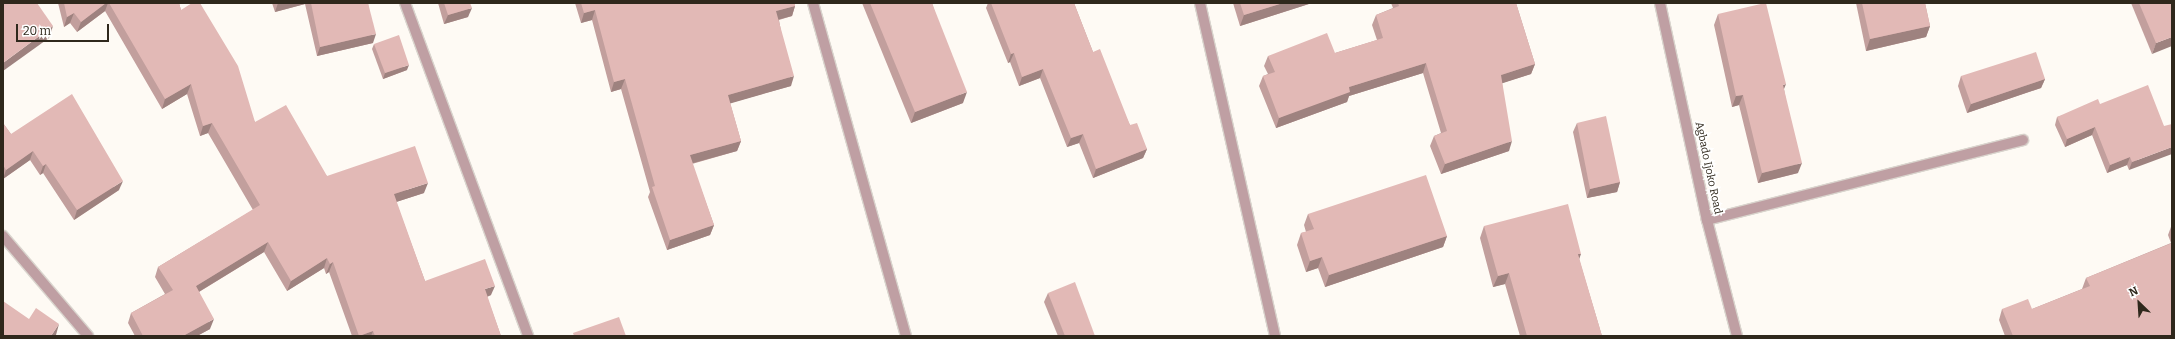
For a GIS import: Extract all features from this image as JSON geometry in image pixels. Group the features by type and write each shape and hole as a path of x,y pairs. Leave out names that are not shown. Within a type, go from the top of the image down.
{"street":[{"path":"405,3 528,336"},
{"path":"813,3 906,336"},
{"path":"1200,3 1275,336"},
{"name":"Agbado Ijoko Road","path":"1660,3 1707,220 1737,336"},
{"path":"1707,220 2023,140"},
{"path":"3,236 88,336"}],"building":[{"path":"3,3 37,3 53,26 3,63"},
{"path":"64,3 106,3 81,22 74,13 67,17"},
{"path":"109,3 179,3 181,10 192,3 200,3 238,66 255,122 286,105 327,176 415,146 428,183 394,194 425,281 485,259 495,286 485,289 501,336 375,336 373,331 359,336 333,262 330,264 327,258 291,281 268,242 196,286 214,319 183,336 143,336 131,313 173,290 158,267 260,205 212,123 203,126 191,84 165,99"},
{"path":"311,3 368,3 376,34 320,47"},
{"path":"444,3 470,3 472,8 448,15"},
{"path":"581,3 795,3 795,6 776,11 794,76 728,95 741,141 690,155 714,225 670,240 652,187 655,186 625,79 614,82 595,10 584,13"},
{"path":"870,3 932,3 967,92 915,112"},
{"path":"991,3 1074,3 1093,52 1100,49 1130,125 1137,123 1147,149 1096,169 1083,134 1071,138 1043,69 1022,77 1014,53 1011,54"},
{"path":"1240,3 1283,3 1244,15"},
{"path":"1398,3 1516,3 1535,64 1501,75 1512,141 1445,164 1434,136 1447,131 1426,63 1349,87 1350,92 1279,118 1263,76 1275,72 1268,56 1327,33 1335,53 1383,38 1376,15 1399,6"},
{"path":"1766,3 1786,84 1783,85 1802,163 1762,173 1743,95 1736,96 1718,14"},
{"path":"1862,3 1925,3 1930,26 1870,39"},
{"path":"2139,3 2172,3 2172,37 2156,43"},
{"path":"399,35 409,65 385,73 374,44"},
{"path":"2036,52 2045,79 1971,104 1961,76"},
{"path":"2148,85 2164,126 2172,124 2172,147 2132,162 2130,157 2110,165 2095,127 2067,139 2057,117 2098,99 2100,104"},
{"path":"72,94 123,181 77,210 46,164 43,166 33,151 6,170 3,165 3,123 11,134"},
{"path":"1606,116 1620,182 1590,189 1577,123"},
{"path":"1426,175 1447,236 1329,275 1322,257 1310,261 1301,233 1314,229 1308,214"},
{"path":"1568,204 1581,254 1578,254 1602,336 1527,336 1509,273 1498,276 1484,226"},
{"path":"2172,243 2172,336 2013,336 2002,309 2028,299 2032,309 2090,286 2086,278"},
{"path":"1075,282 1095,336 1065,336 1048,293"},
{"path":"3,301 29,319 36,308 59,324 51,336 3,336"},
{"path":"619,317 626,336 574,336 573,333"}]}
